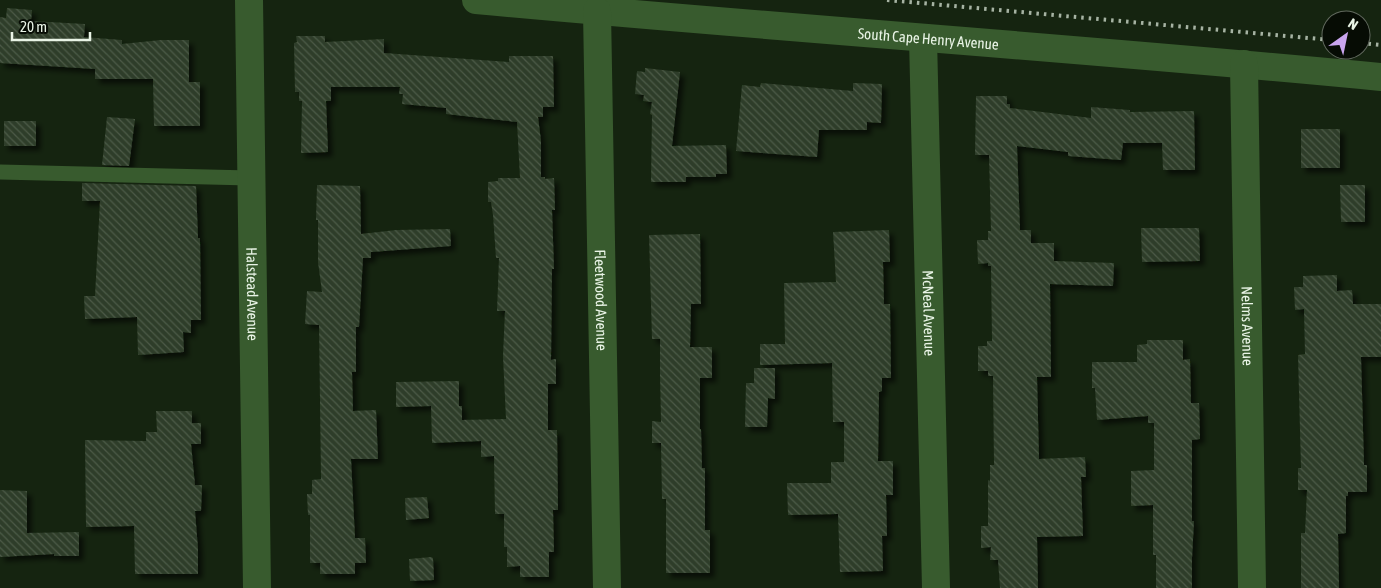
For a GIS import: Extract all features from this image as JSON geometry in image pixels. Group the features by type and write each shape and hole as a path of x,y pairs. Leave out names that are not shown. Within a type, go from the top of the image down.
{"street":[{"name":"Halstead Avenue","path":"249,0 257,588"},
{"name":"South Cape Henry Avenue","path":"476,0 1381,77"},
{"name":"Fleetwood Avenue","path":"597,11 598,182 601,242 607,588"},
{"name":"McNeal Avenue","path":"923,38 936,588"},
{"name":"Nelms Avenue","path":"1244,64 1252,588"}],"lane":[{"path":"0,172 250,178"}],"building":[{"path":"7,8 32,10 31,21 85,24 84,37 122,40 122,44 161,40 189,40 189,82 200,82 200,126 154,126 153,79 95,79 95,69 0,63 0,17 6,18"},
{"path":"296,36 325,36 325,42 384,39 384,53 509,62 509,56 553,56 554,107 543,107 543,117 538,117 541,141 541,177 545,177 545,179 554,178 555,210 552,210 554,269 552,269 551,360 556,359 556,384 548,384 548,430 557,430 558,510 553,510 554,552 549,552 549,577 520,577 520,566 507,567 507,547 504,547 504,514 495,514 494,456 481,457 481,441 432,443 431,406 396,407 396,382 459,381 459,406 462,406 462,420 506,419 503,356 505,311 497,311 499,258 496,258 493,215 491,202 488,202 488,182 498,181 498,178 520,178 517,122 446,114 446,108 402,104 403,94 399,94 400,87 331,87 331,101 326,101 328,152 301,153 302,101 299,101 299,92 295,92 294,43 297,42"},
{"path":"645,68 680,72 672,146 726,145 727,174 716,174 716,177 686,177 686,182 651,182 652,115 650,114 652,102 643,101 644,95 635,94 637,71 645,72"},
{"path":"761,83 853,91 853,83 882,84 881,123 867,122 867,130 819,130 817,157 736,151 742,85 760,87"},
{"path":"976,96 1007,96 1007,104 1010,104 1010,108 1091,118 1091,107 1130,110 1130,112 1194,111 1195,170 1163,170 1162,143 1123,143 1121,160 1068,156 1068,152 1017,146 1020,230 1031,230 1031,243 1054,243 1054,261 1114,263 1113,286 1050,284 1051,377 1037,377 1039,459 1085,457 1086,477 1081,477 1083,536 1037,537 1038,588 1000,588 998,560 990,560 991,547 981,548 981,526 988,526 988,480 990,481 990,465 994,465 993,376 988,376 988,371 978,371 978,346 987,346 987,341 992,341 991,266 988,266 988,263 978,264 977,240 988,240 988,231 991,231 989,155 975,155"},
{"path":"107,117 135,119 129,166 102,165"},
{"path":"4,121 36,121 36,146 4,146"},
{"path":"1301,129 1340,129 1340,168 1301,168"},
{"path":"82,183 196,186 198,238 200,238 201,320 191,320 191,333 183,332 184,352 138,355 137,317 85,319 84,296 95,296 100,201 82,201"},
{"path":"317,185 360,186 361,234 396,230 450,229 451,246 371,252 371,258 363,258 359,327 356,327 356,372 352,372 353,411 376,410 378,459 351,459 355,538 365,538 366,563 355,563 355,574 320,574 320,563 310,563 310,515 308,515 307,494 312,494 312,480 321,479 319,325 305,324 307,291 322,292 318,262 318,220 316,220"},
{"path":"1340,185 1365,185 1365,222 1341,222"},
{"path":"1141,228 1199,228 1200,261 1142,262"},
{"path":"889,230 890,262 883,262 884,304 890,304 891,378 882,378 882,391 879,392 878,461 893,461 893,495 886,495 887,536 882,536 883,571 840,572 838,514 788,515 787,483 831,483 831,462 844,462 844,422 833,422 832,363 760,365 760,344 785,344 784,283 836,282 833,232"},
{"path":"700,234 701,304 691,304 690,347 712,347 712,378 700,378 702,468 705,468 705,530 710,530 710,573 666,573 666,499 662,499 661,443 652,443 652,421 661,422 660,339 652,339 649,235"},
{"path":"1337,275 1337,291 1352,290 1353,304 1381,304 1381,357 1361,357 1364,465 1367,465 1367,492 1348,492 1348,496 1346,496 1346,533 1338,534 1339,588 1301,588 1301,533 1305,533 1307,490 1298,490 1298,468 1301,468 1298,355 1305,354 1304,309 1295,310 1294,287 1303,287 1303,276"},
{"path":"1147,340 1183,340 1183,360 1190,359 1191,403 1199,403 1200,439 1192,440 1192,521 1194,521 1192,588 1156,588 1156,555 1153,555 1153,505 1131,506 1131,471 1154,470 1154,423 1148,423 1148,416 1097,420 1095,388 1092,388 1092,362 1137,362 1137,345 1147,344"},
{"path":"754,368 775,368 775,399 768,398 767,427 745,427 746,383 754,383"},
{"path":"156,411 192,411 192,423 201,423 201,444 191,444 195,485 202,485 201,511 195,511 198,574 135,574 134,526 86,527 85,440 146,441 146,432 157,432"},
{"path":"0,490 27,491 27,533 79,532 79,556 54,556 54,554 0,557"},
{"path":"427,497 429,518 406,520 405,498"},
{"path":"433,558 434,580 410,581 409,559"}],"railway":[{"path":"887,0 1321,39"},
{"path":"1371,44 1381,45"}]}
